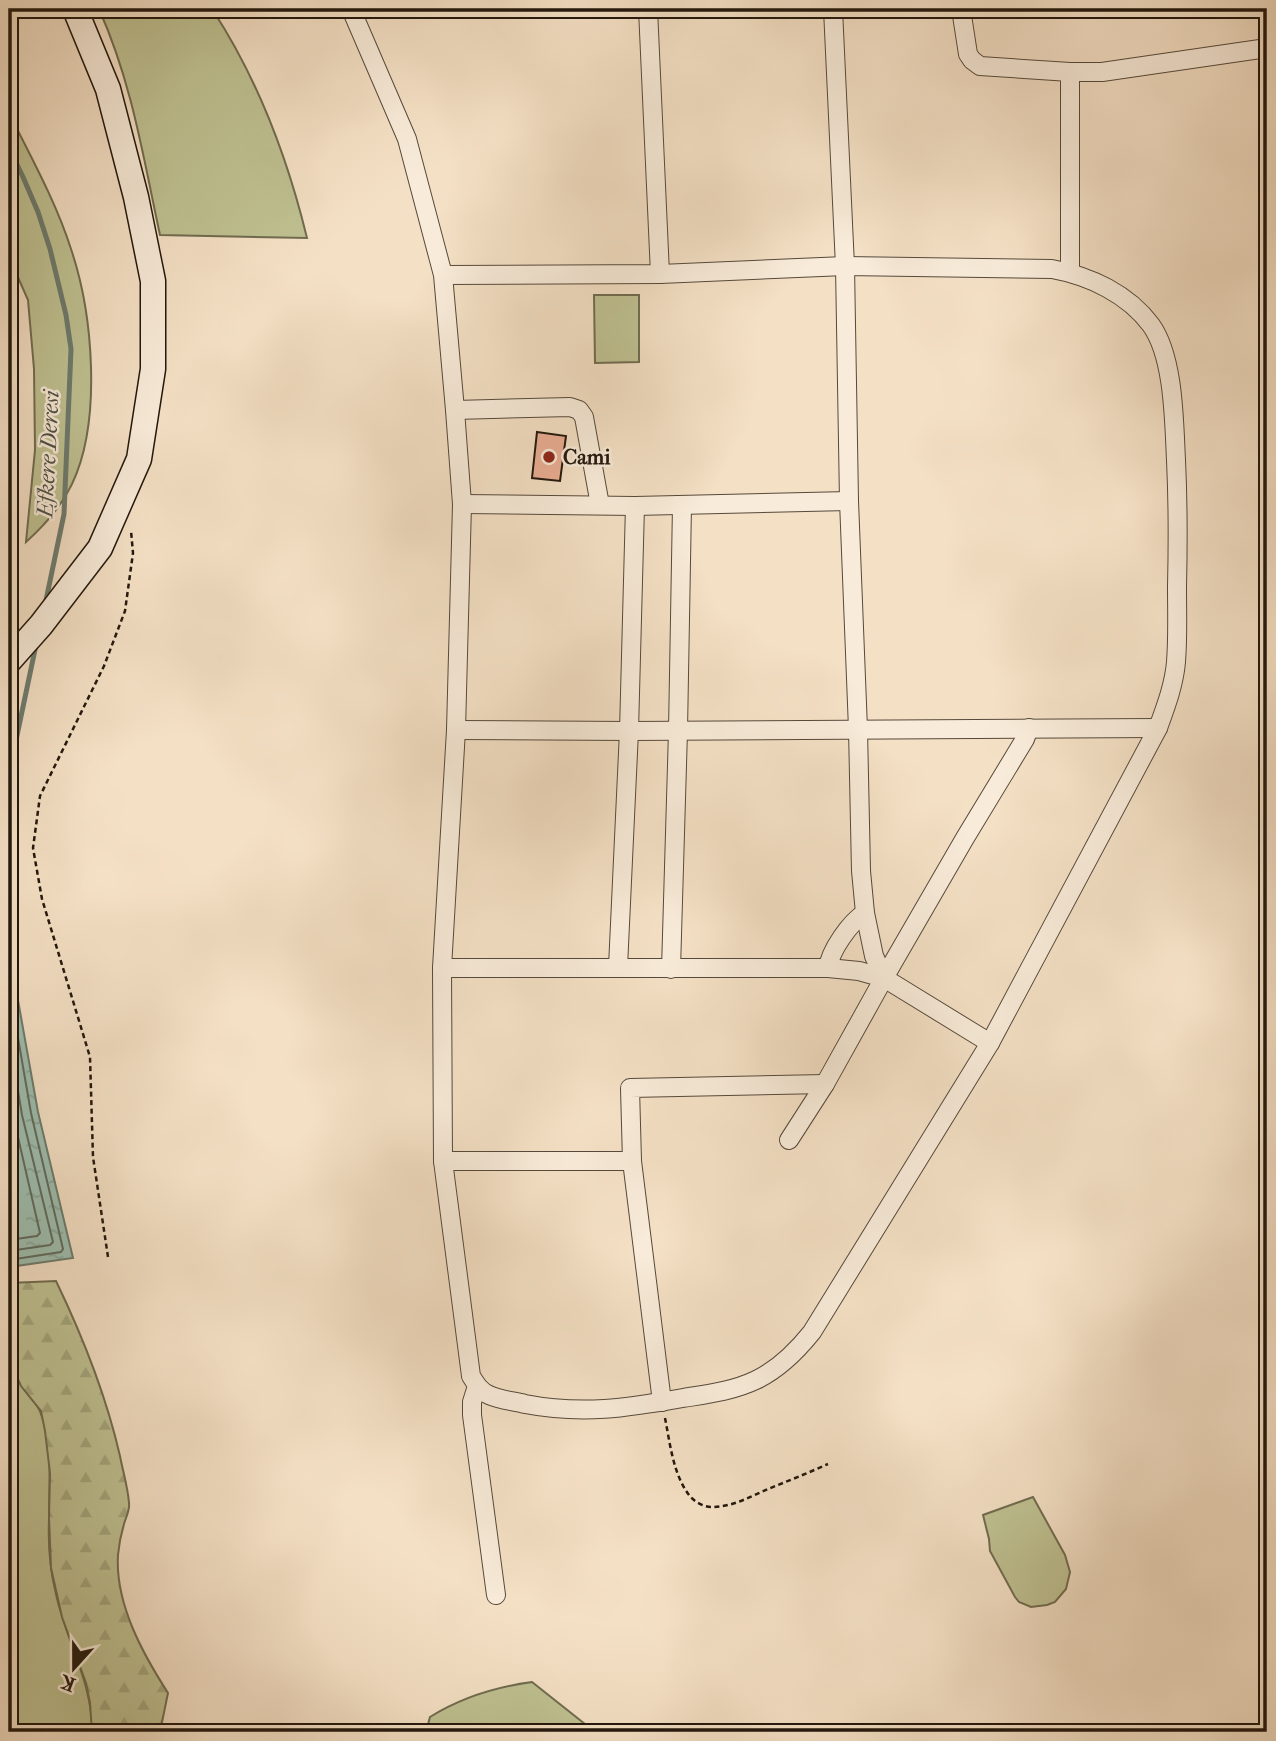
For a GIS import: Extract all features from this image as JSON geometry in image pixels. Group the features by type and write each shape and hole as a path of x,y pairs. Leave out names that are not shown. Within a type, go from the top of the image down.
{"street":[{"path":"9,661 41,625 100,548 139,459 153,369 153,281 136,197 108,89 75,9"},
{"path":"351,9 407,139 443,275 455,410 462,504 456,730 442,968 443,1161 471,1376 487,1395 544,1408 627,1408 727,1390 771,1371 786,1360 800,1347 819,1320 990,1044 1158,728 1169,699 1176,662 1178,524 1174,412 1165,354 1151,326 1136,309 1110,289 1091,279 1052,269 845,267 660,275 443,275"},
{"path":"648,9 660,275"},
{"path":"832,9 845,267 849,501 861,870 865,913 874,956 884,978"},
{"path":"961,9 968,54 980,66 1102,72 1267,48"},
{"path":"1070,72 1070,272"},
{"path":"455,410 570,407 579,410 584,417 600,505"},
{"path":"462,504 635,506 849,501"},
{"path":"671,969 682,505"},
{"path":"618,967 629,731 635,506"},
{"path":"789,1140 825,1084 965,838 1026,739 1029,728"},
{"path":"456,730 1158,728"},
{"path":"828,968 830,958 856,919 865,913"},
{"path":"442,968 828,968 859,971 884,978 990,1044"},
{"path":"662,1402 632,1161 630,1088 825,1084"},
{"path":"443,1161 632,1161"},
{"path":"477,1386 472,1402 472,1415 496,1595"}],"path":[{"path":"108,1257 93,1157 90,1057 42,899 33,848 40,796 104,666 125,611 133,553 130,527"},
{"path":"662,1402 679,1475 688,1494 700,1504 712,1507 734,1504 828,1464"}],"green space":[{"path":"99,9 212,9 243,63 269,119 290,177 307,238 160,235 128,92"},
{"path":"9,113 51,197 71,249 85,304 91,367 88,430 72,484 52,515 26,542 35,450 34,369 28,300 9,257"},
{"path":"594,295 639,295 639,362 595,363"},
{"path":"56,1281 93,1367 120,1456 129,1506 118,1555 118,1573 132,1628 168,1693 160,1732 92,1732 86,1683 62,1617 51,1568 50,1473 41,1411 21,1386 9,1359 9,1283"},
{"path":"9,1359 21,1384 39,1408 45,1427 50,1466 49,1538 52,1576 60,1611 84,1679 92,1732 9,1732"},
{"path":"1033,1497 1065,1555 1070,1572 1066,1589 1055,1602 1031,1607 1019,1602 1015,1597 990,1551 983,1515"},
{"path":"532,1682 595,1732 426,1732 430,1717 454,1704 492,1690"}],"water":[{"path":"9,950 38,1112 73,1258 9,1267"}],"building":[{"name":"Cami","path":"537,432 566,436 560,481 532,478"}],"waterway":[{"name":"Efkere Deresi","path":"9,148 38,212 50,249 71,349 64,514 45,605"},
{"name":"Efkere Deresi","path":"9,767 36,645"}],"place":[{"name":"Cami","path":"549,457"}]}
